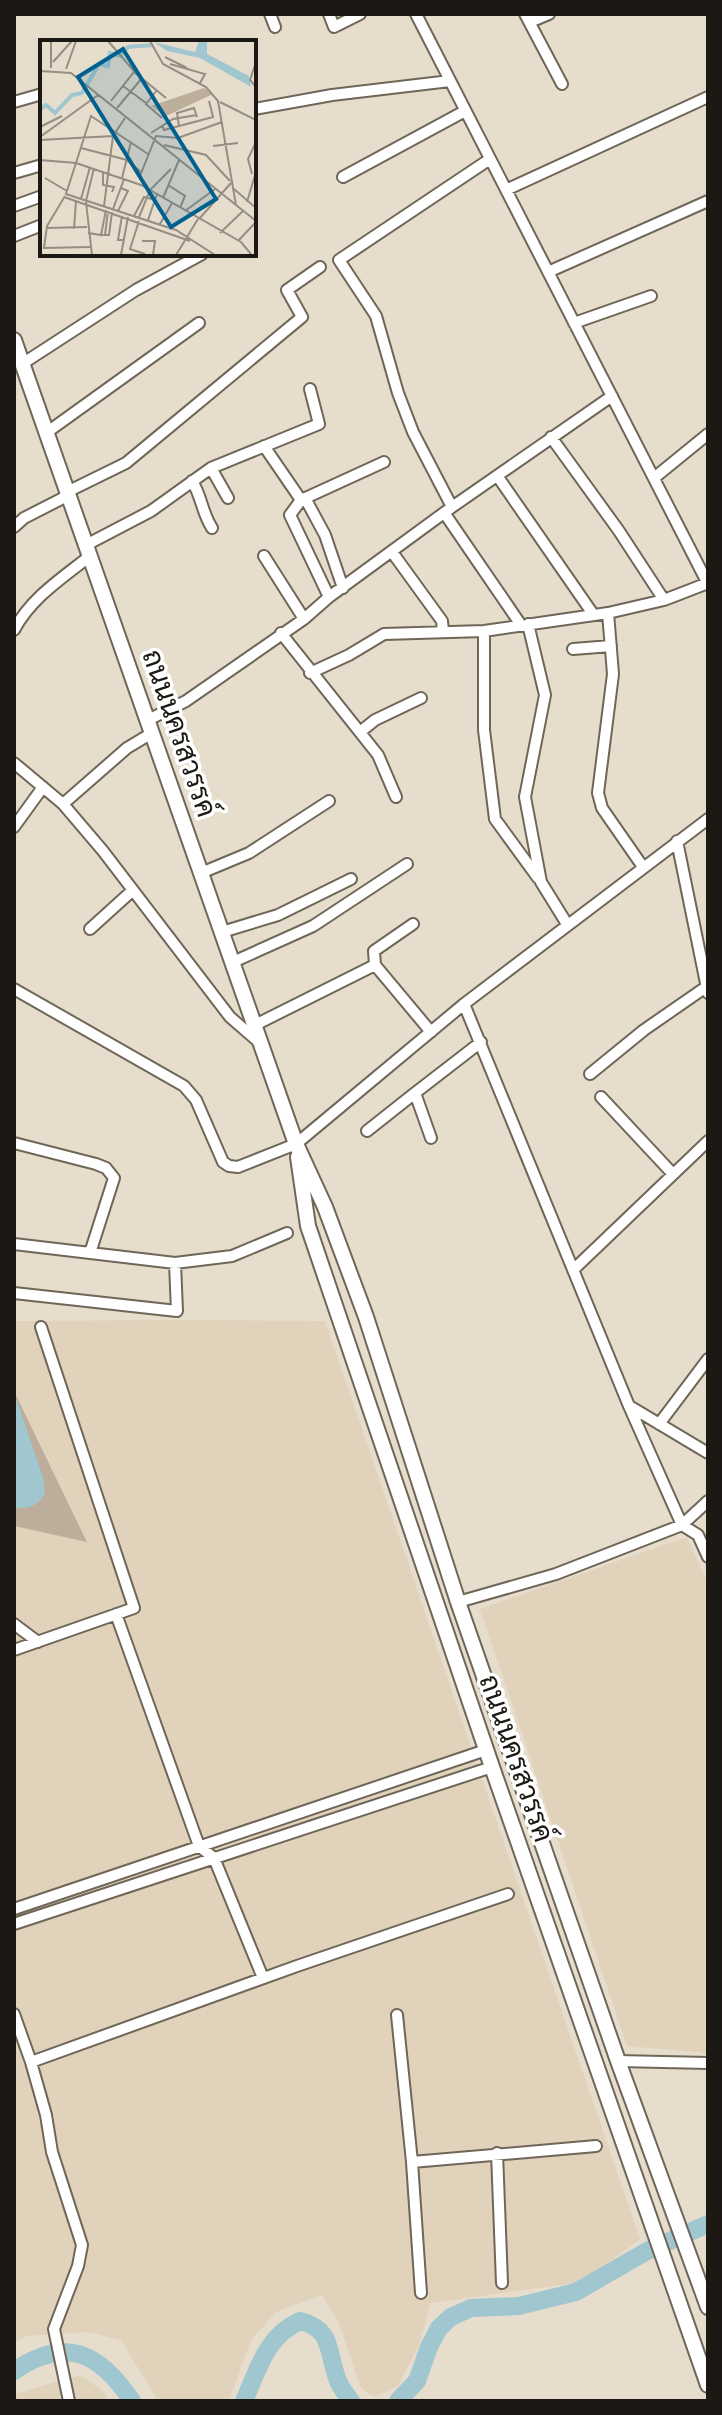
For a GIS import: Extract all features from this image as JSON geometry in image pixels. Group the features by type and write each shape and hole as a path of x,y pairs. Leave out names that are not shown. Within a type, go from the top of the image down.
{"main road":[{"name":"ถนนนครสวรรค์","path":"14,340 296,1144 325,1207 366,1317 458,1602 618,2061 708,2307"},
{"name":"ถนนนครสวรรค์","path":"296,1144 305,1213 486,1750 708,2385"},
{"path":"305,1213 325,1207"},
{"path":"571,1992 592,1985"}],"street":[{"path":"270,14 275,27"},
{"path":"329,14 334,27 360,14"},
{"path":"310,673 384,634 484,631 608,613 664,600 708,584 416,14"},
{"path":"549,14 528,18 562,84"},
{"path":"256,109 332,95 450,81"},
{"path":"14,102 40,95"},
{"path":"506,190 708,97"},
{"path":"343,177 465,111"},
{"path":"490,159 339,260 376,316 398,393 449,510 525,624 545,695 525,797 541,882"},
{"path":"14,173 40,166"},
{"path":"14,206 40,197"},
{"path":"548,272 708,201"},
{"path":"14,236 40,226"},
{"path":"22,364 136,290 198,256"},
{"path":"14,527 24,518 126,463 302,317 287,290 320,267"},
{"path":"574,323 651,296"},
{"path":"46,433 199,323"},
{"path":"14,630 43,592 88,550 151,511 211,468 319,424 310,389"},
{"path":"63,804 150,727 612,396"},
{"path":"654,478 708,434"},
{"path":"551,437 664,600"},
{"path":"264,446 325,535 343,588"},
{"path":"329,597 290,515 303,499 384,462"},
{"path":"211,468 228,498"},
{"path":"498,477 593,614"},
{"path":"192,481 202,497 205,517 212,528"},
{"path":"392,552 442,621 443,632"},
{"path":"264,556 304,619"},
{"path":"608,613 613,674 598,793 602,808 643,867"},
{"path":"484,631 484,730 495,819 567,924"},
{"path":"281,633 378,755 396,797"},
{"path":"573,649 611,646"},
{"path":"360,732 375,720 421,698"},
{"path":"14,763 63,804 230,1017 261,1044"},
{"path":"14,827 43,787"},
{"path":"201,873 249,853 329,801"},
{"path":"14,989 184,1086 196,1100 223,1162 238,1167 296,1144 464,1004 708,819"},
{"path":"590,1074 644,1030 707,990 677,841"},
{"path":"233,962 313,926 407,864"},
{"path":"222,932 278,915 351,879"},
{"path":"90,929 133,890"},
{"path":"413,924 374,951 375,965 431,1032"},
{"path":"255,1025 375,965"},
{"path":"464,1004 629,1406 682,1525 698,1535 708,1557"},
{"path":"367,1131 481,1042"},
{"path":"415,1093 431,1138"},
{"path":"601,1097 672,1173"},
{"path":"573,1270 708,1141"},
{"path":"14,1143 96,1164 110,1172 114,1178 90,1253"},
{"path":"14,1244 175,1263 232,1256 287,1233"},
{"path":"14,1293 177,1311 175,1263"},
{"path":"14,1650 134,1608 41,1327"},
{"path":"659,1424 708,1359"},
{"path":"629,1406 708,1453"},
{"path":"458,1602 556,1574 682,1525 708,1501"},
{"path":"116,1614 199,1846 214,1858 263,1978"},
{"path":"14,1624 38,1642"},
{"path":"14,1909 486,1750"},
{"path":"14,1924 492,1767"},
{"path":"378,1786 383,1802"},
{"path":"323,1805 329,1820"},
{"path":"274,1821 280,1836"},
{"path":"152,1862 157,1877"},
{"path":"113,1875 118,1890"},
{"path":"61,1893 65,1907"},
{"path":"31,2062 508,1894"},
{"path":"14,2014 31,2062 46,2115 52,2152 82,2245 78,2266 54,2329 69,2401"},
{"path":"397,2015 421,2293"},
{"path":"618,2061 708,2063"},
{"path":"412,2162 596,2146"},
{"path":"497,2153 502,2283"}],"shaded area":[{"path":"14,1321 325,1321 640,2239 582,2282 431,2303 419,2345 398,2386 374,2397 361,2388 338,2321 322,2295 276,2312 251,2340 229,2401 158,2401 121,2340 88,2332 26,2336 14,2343 14,1526 87,1541 14,1391"},
{"path":"14,1391 87,1542 14,1526"},
{"path":"687,1537 708,1583 708,2053 627,2046 480,1609"},
{"path":"80,2375 103,2391 109,2401 14,2401 14,2394"}],"water":[{"path":"14,1392 43,1478 45,1494 35,1504 24,1508 14,1507"}],"waterway":[{"path":"398,2401 417,2381 439,2328 451,2317 471,2308 519,2306 576,2292 647,2251 708,2224"},
{"path":"244,2401 271,2345 288,2327 300,2321 324,2335 338,2381 351,2401"},
{"path":"14,2371 50,2354 80,2354 107,2371 132,2401"}]}
